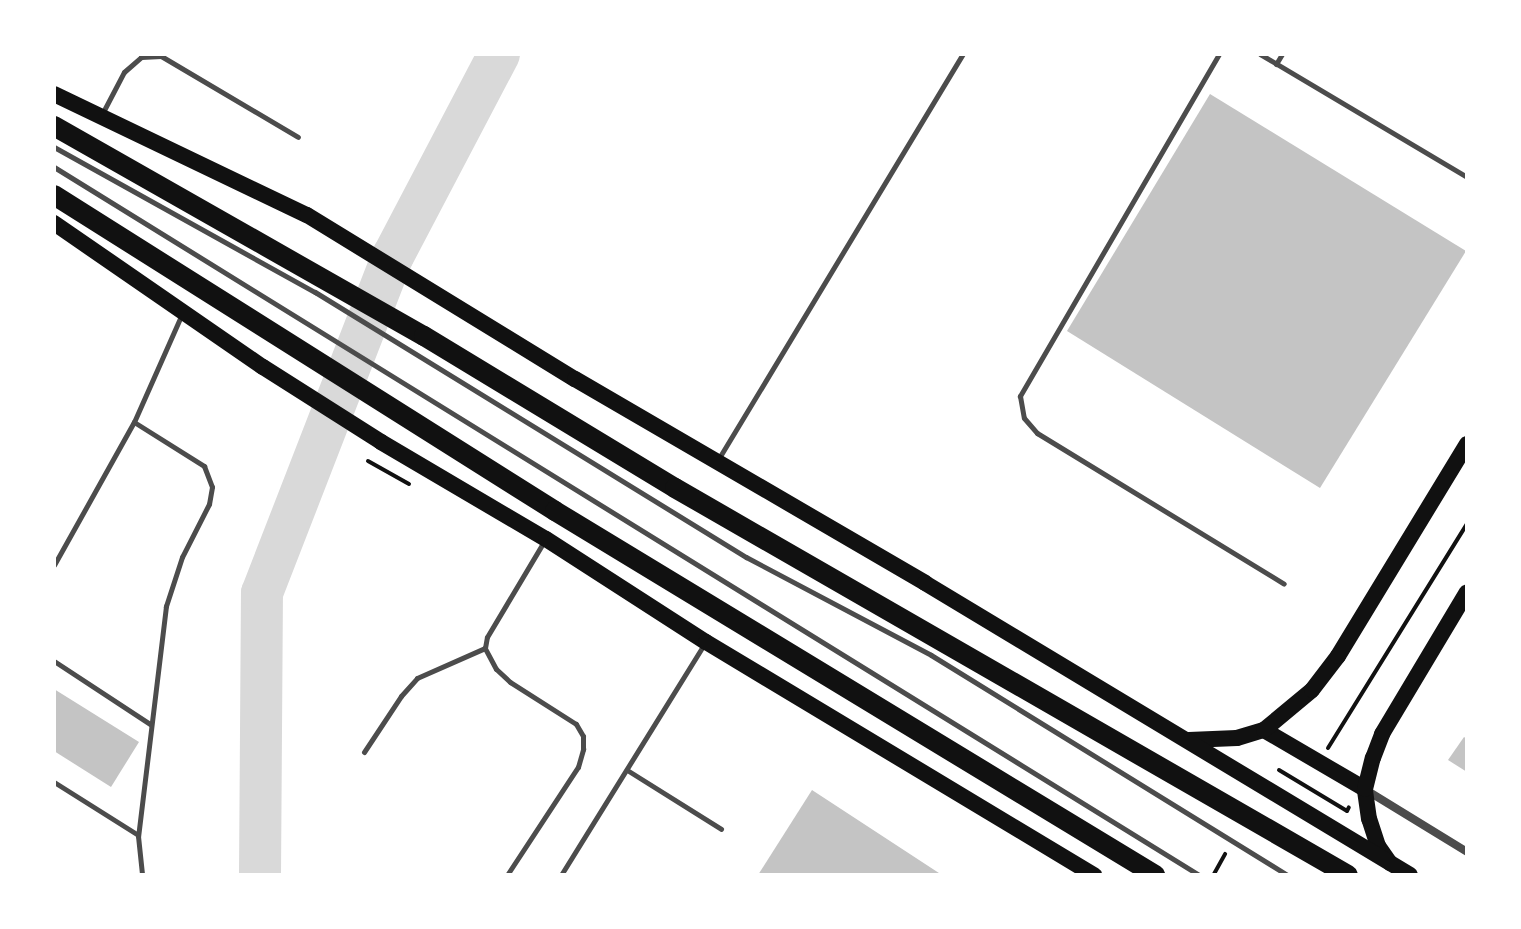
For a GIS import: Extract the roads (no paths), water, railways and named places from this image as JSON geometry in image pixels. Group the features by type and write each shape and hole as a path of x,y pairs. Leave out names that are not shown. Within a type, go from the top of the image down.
{"highway":[{"path":"54,126 418,344 1348,875"},
{"path":"54,195 402,416 859,698 1155,875"}],"main road":[{"path":"54,94 99,118 268,194 343,236 1410,875"},
{"path":"54,223 263,367 381,442 546,539 706,642 1094,875"},
{"path":"1189,740 1237,738 1264,730 1297,704 1338,656 1467,444"},
{"path":"1390,863 1378,846 1369,819 1365,789 1382,734 1467,592"},
{"path":"1264,730 1365,789"}],"street":[{"path":"1365,789 1467,852"}],"lane":[{"path":"716,462 963,54"},
{"path":"1219,54 1020,396 1024,418 1037,433 1284,584"},
{"path":"1260,54 1467,177"},
{"path":"1276,64 1282,54"},
{"path":"99,118 124,72 141,57 161,56 298,137"},
{"path":"54,147 318,286"},
{"path":"54,167 1199,875"},
{"path":"54,565 134,422 183,311"},
{"path":"418,344 746,557 931,655 1287,875"},
{"path":"134,422 204,466 212,487 209,504 182,557 166,606 138,836 142,875"},
{"path":"507,875 578,767 583,736 576,724 558,709 496,669 485,648 487,637 546,539"},
{"path":"561,875 706,642"},
{"path":"364,752 401,696 417,678 485,648"},
{"path":"54,661 150,725"},
{"path":"627,770 721,829"},
{"path":"54,782 138,836"}],"waterway":[{"path":"260,875 262,593 393,256 499,54"}]}
